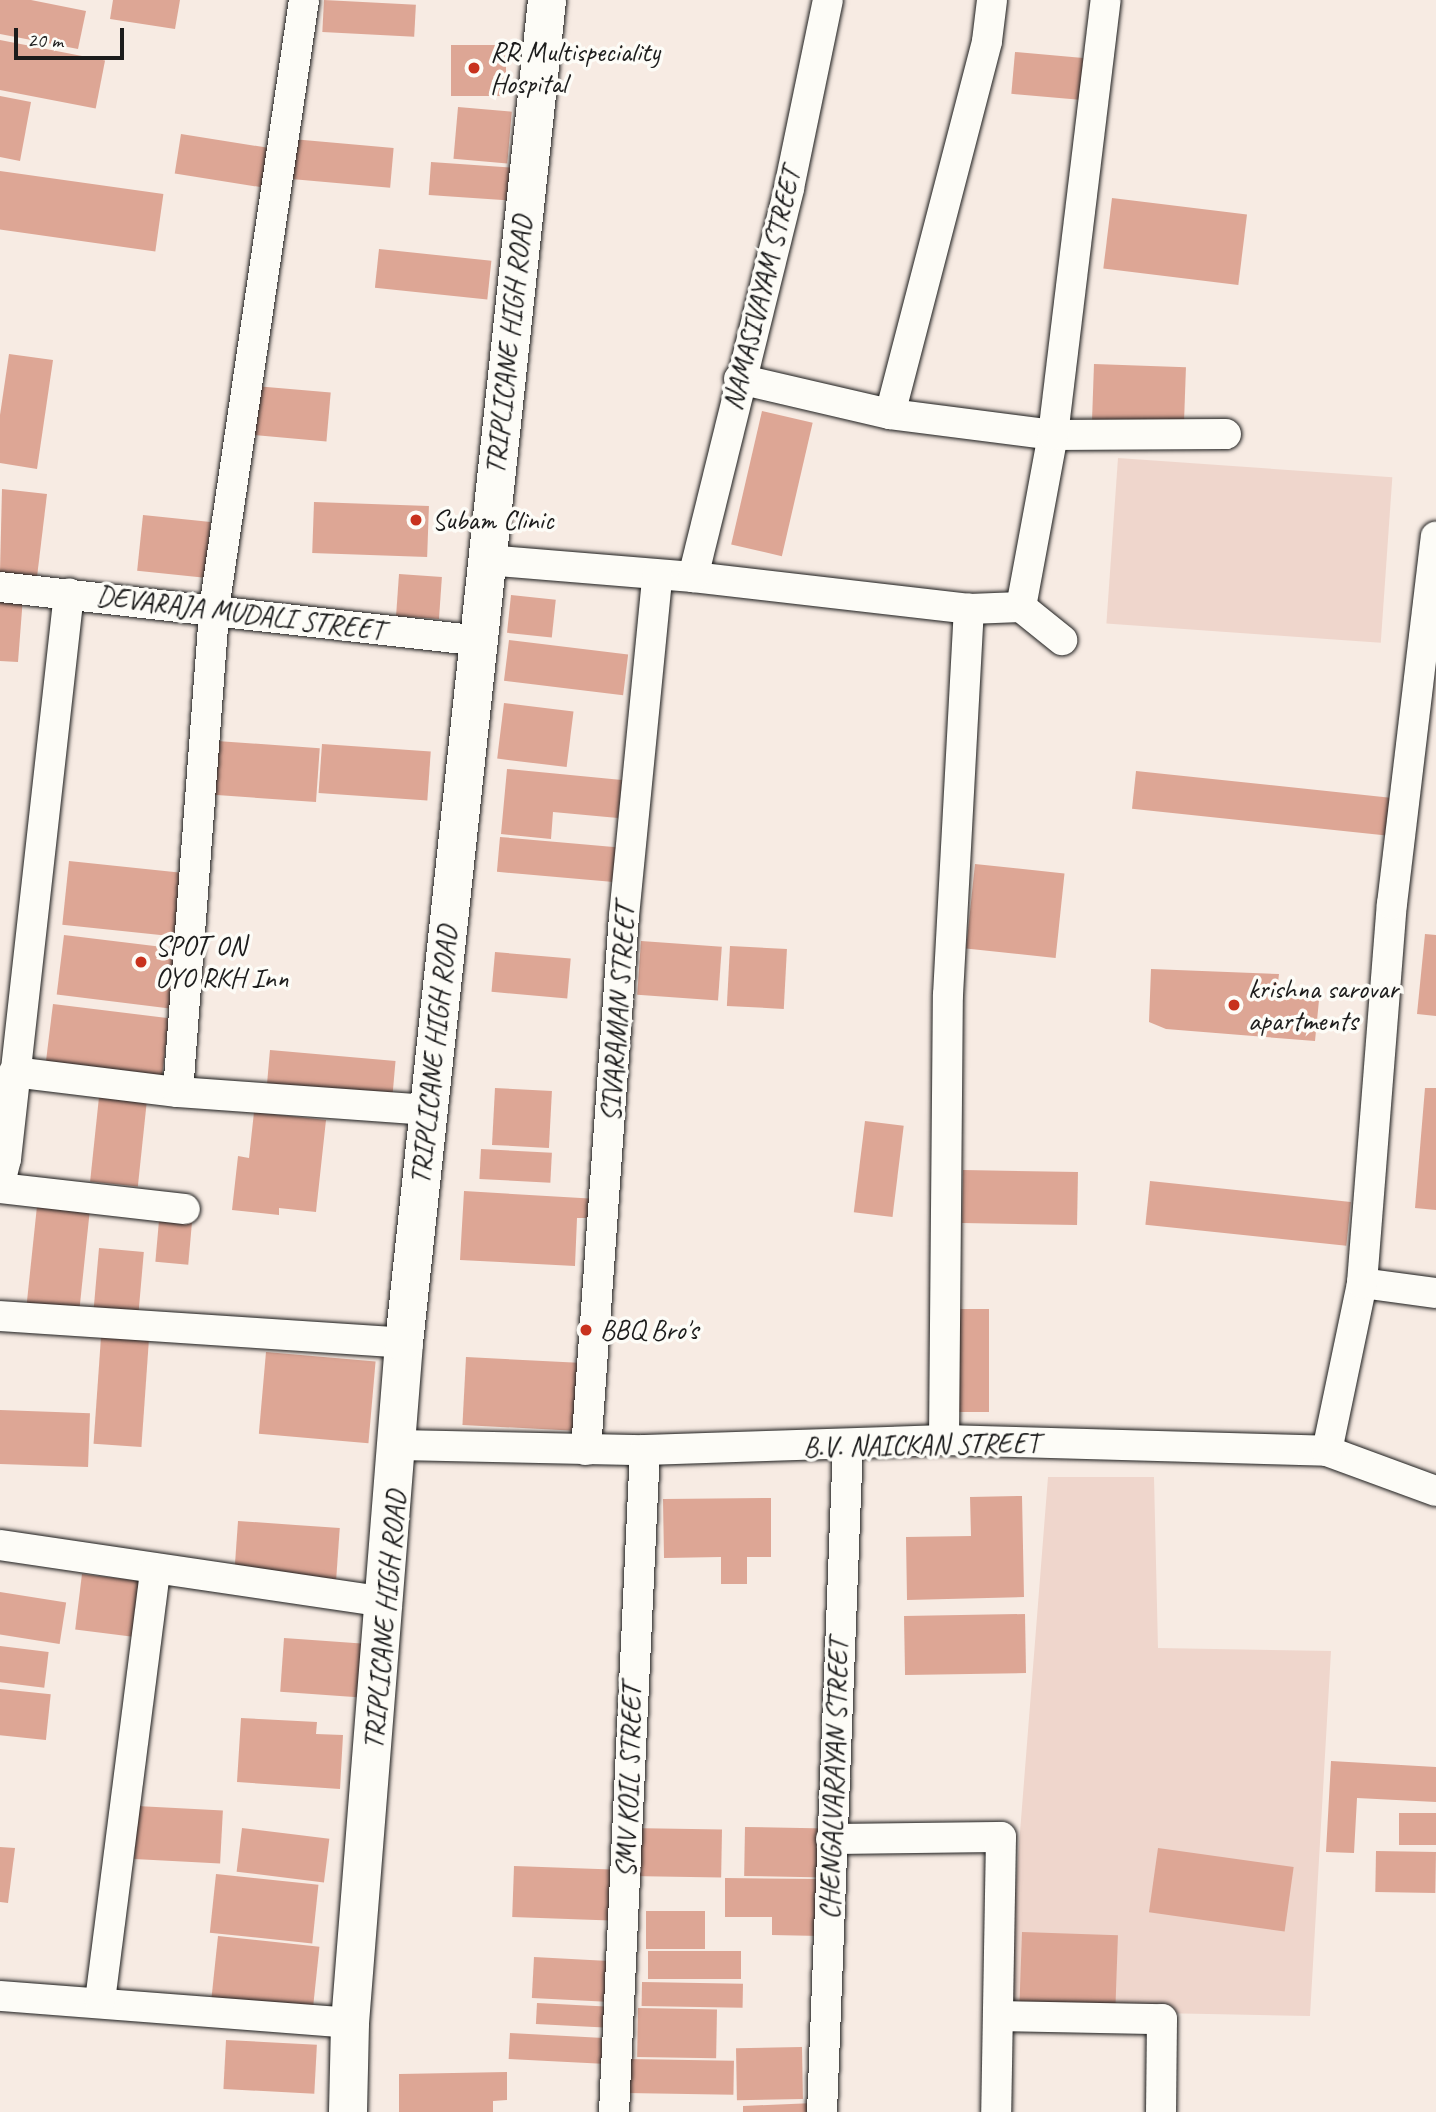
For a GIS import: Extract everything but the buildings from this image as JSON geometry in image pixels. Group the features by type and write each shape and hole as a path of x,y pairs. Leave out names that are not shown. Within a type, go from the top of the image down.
{"main road":[{"name":"TRIPLICANE HIGH ROAD","path":"348,2112 350,2023 387,1602 404,1343 480,641 485,560 547,0"}],"street":[{"path":"178,1092 214,609 304,0"},
{"name":"NAMASIVAYAM STREET","path":"693,577 739,379 789,188 828,0"},
{"path":"890,414 987,41 992,0"},
{"path":"1021,607 1053,435 1106,0"},
{"path":"739,379 890,414 1053,435 1226,434"},
{"path":"1327,1451 1362,1283 1392,904 1436,537"},
{"path":"485,560 657,577 693,577 969,609 1021,607 1062,640"},
{"name":"SIVARAMAN STREET","path":"586,1450 624,916 657,577"},
{"name":"DEVARAJA MUDALI STREET","path":"0,587 480,641"},
{"path":"69,593 2,1172 185,1209"},
{"path":"944,1440 948,995 969,609"},
{"path":"14,1072 178,1092 428,1110"},
{"path":"1362,1283 1436,1293"},
{"path":"0,1317 404,1343"},
{"name":"B.V. NAICKAN STREET","path":"399,1445 645,1450 944,1440 1327,1451 1436,1491"},
{"name":"CHENGALVARAYAN STREET","path":"822,2112 848,1445"},
{"name":"SMV KOIL STREET","path":"614,2112 645,1450"},
{"path":"0,1545 155,1571 387,1602"},
{"path":"100,2001 155,1571"},
{"path":"831,1839 1001,1837 996,2112"},
{"path":"0,1996 100,2001 350,2023"},
{"path":"999,2016 1162,2019 1161,2112"}],"shaded area":[{"path":"1118,458 1392,477 1381,643 1106,624"},
{"path":"1048,1477 1154,1477 1158,1648 1331,1651 1310,2016 1006,2010"}],"place":[{"name":"RR Multispeciality Hospital","path":"474,68"},
{"name":"Subam Clinic","path":"416,520"},
{"name":"SPOT ON OYO RKH Inn","path":"141,962"},
{"name":"krishna sarovar apartments","path":"1234,1005"},
{"name":"BBQ Bro's","path":"586,1330"}]}
